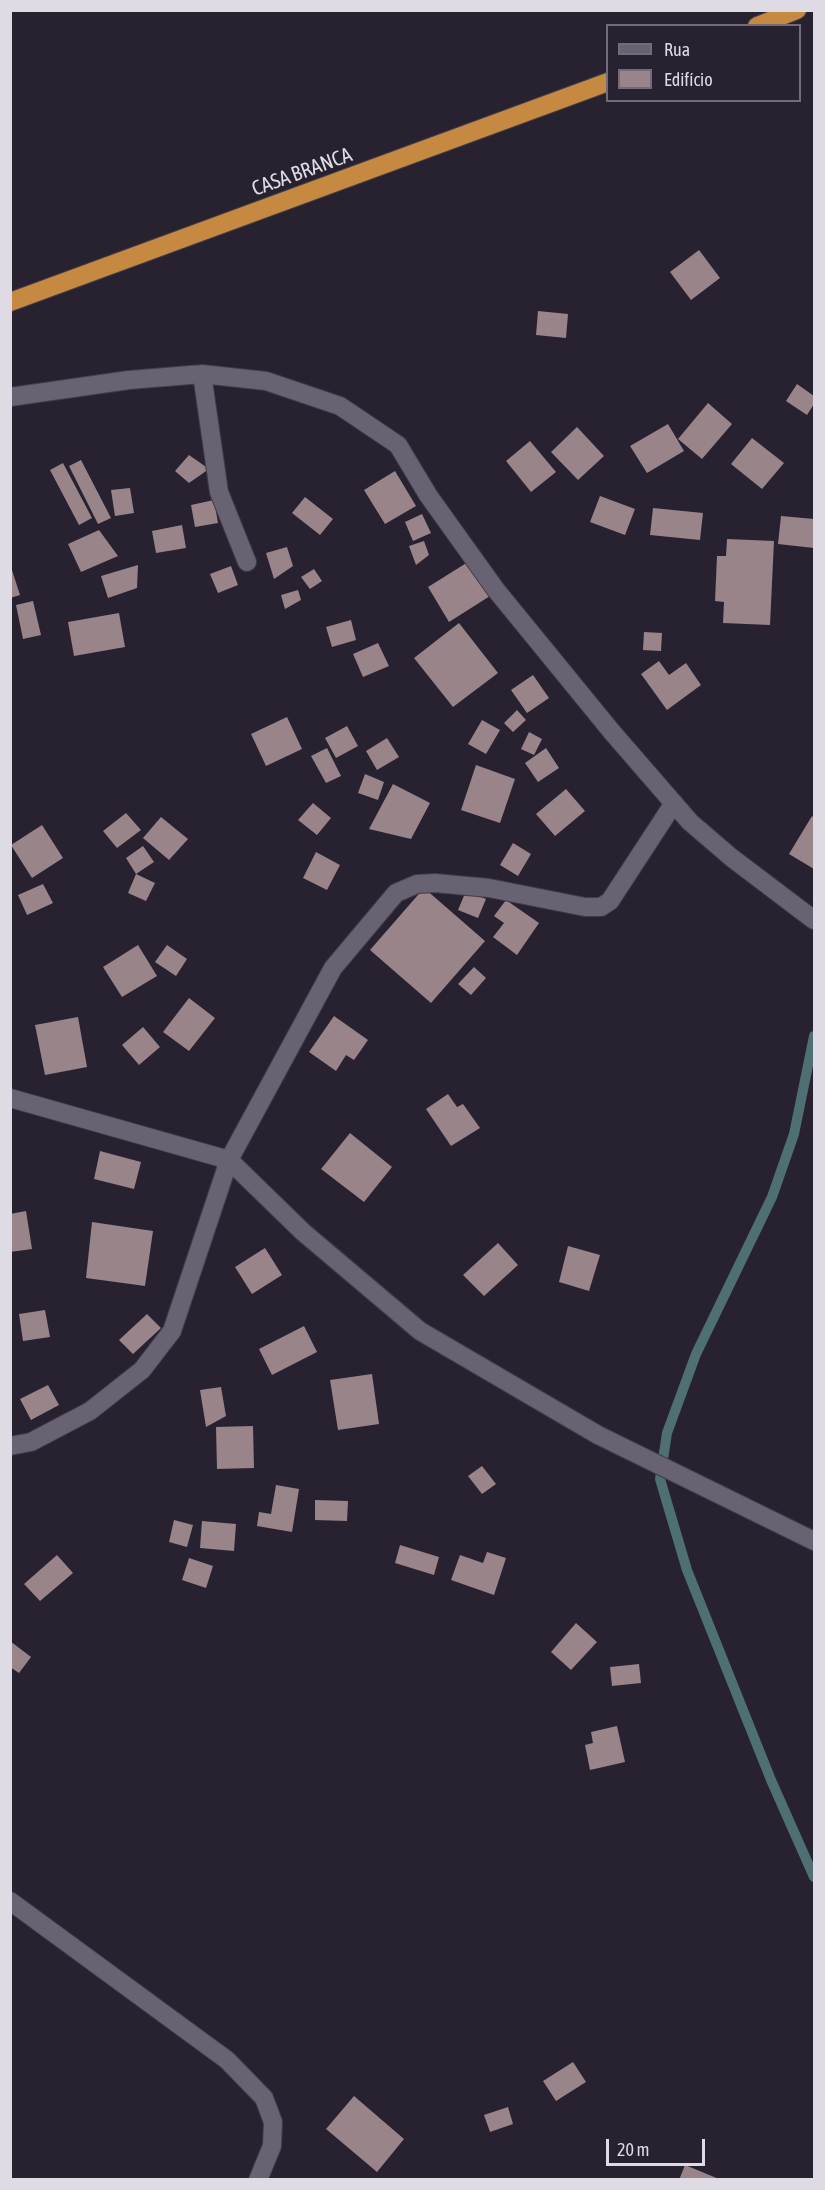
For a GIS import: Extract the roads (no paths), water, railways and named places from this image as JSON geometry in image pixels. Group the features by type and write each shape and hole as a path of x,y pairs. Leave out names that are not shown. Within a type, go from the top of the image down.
{"highway":[{"path":"762,24 797,10"},
{"name":"CASA BRANCA","path":"10,302 606,83"}],"street":[{"path":"10,397 129,380 202,374 266,381 340,406 398,446 428,495 496,590 612,732 690,822 732,858 814,920"},
{"path":"202,374 219,492 247,562"},
{"path":"10,1446 31,1442 90,1411 142,1370 172,1331 230,1160 333,968 396,893 417,884 435,883 489,888 585,907 601,907 610,902 674,803"},
{"path":"10,1098 230,1160 303,1232 420,1331 598,1435 814,1541"},
{"path":"10,1901 227,2060 264,2098 273,2122 272,2146 258,2180"}],"waterway":[{"path":"814,1036 794,1134 772,1197 696,1354 667,1433 660,1479 687,1570 771,1780 814,1877"}]}
